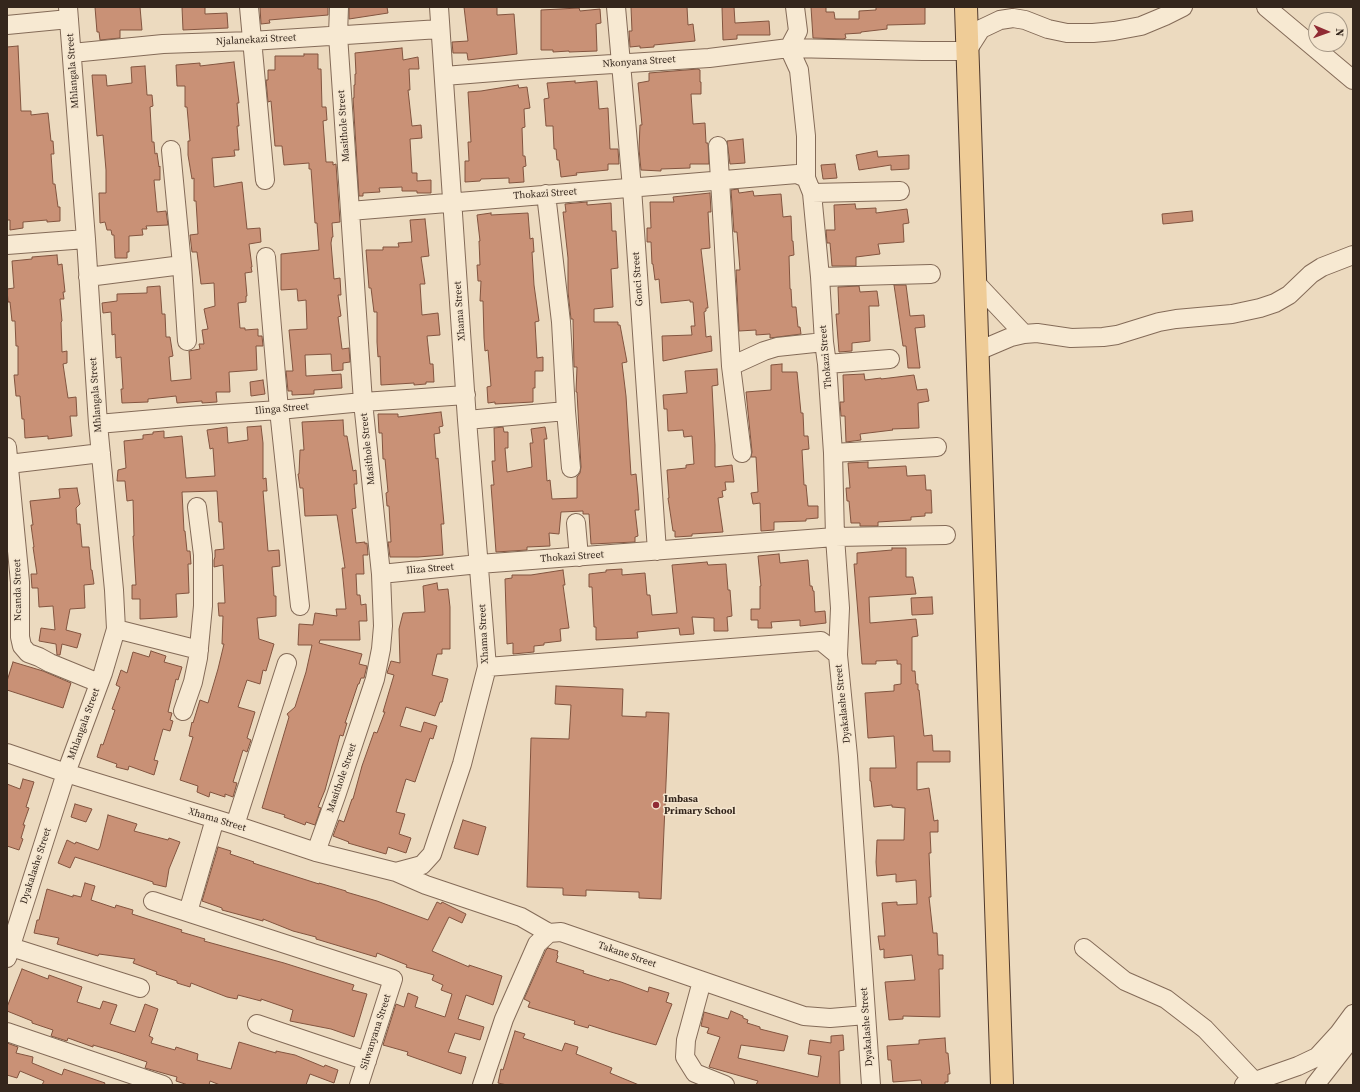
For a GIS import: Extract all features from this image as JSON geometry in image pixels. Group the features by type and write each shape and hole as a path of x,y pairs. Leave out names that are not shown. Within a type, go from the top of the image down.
{"main road":[{"path":"966,7 990,766 1002,1085"}],"street":[{"path":"249,7 265,180"},
{"name":"Masithole Street","path":"316,852 375,679 382,638 381,574 363,402 338,35 339,7"},
{"name":"Xhama Street","path":"7,753 66,774 235,825 316,852 396,872 422,865 432,854 462,764 487,667 466,395 439,7"},
{"name":"Gonci Street","path":"616,7 632,188 657,551"},
{"path":"795,7 798,32 789,48 799,70 806,136 809,186 900,191"},
{"path":"967,51 981,29 1000,20 1014,18 1025,20 1048,29 1067,33 1093,33 1141,26 1183,7"},
{"path":"1266,7 1353,80"},
{"path":"7,25 68,13"},
{"name":"Mhlangala Street","path":"66,774 99,683 116,629 116,610 98,424 86,239 68,13"},
{"name":"Njalanekazi Street","path":"72,53 163,44 251,41 440,28"},
{"name":"Nkonyana Street","path":"444,76 709,58 789,48 967,51"},
{"path":"718,146 731,366 742,453"},
{"path":"170,150 182,265 187,341"},
{"name":"Thokazi Street","path":"350,211 797,174 809,186 820,277 824,342 827,364 833,453 835,537 479,564"},
{"path":"546,194 561,322 571,468"},
{"path":"7,245 86,239"},
{"path":"978,351 1011,337 1024,334 1037,333 1071,338 1103,337 1118,335 1170,320 1232,314 1260,308 1275,303 1289,295 1311,274 1322,267 1353,255"},
{"path":"266,257 279,410 300,606"},
{"path":"88,277 182,265"},
{"path":"820,277 931,274"},
{"path":"975,282 1024,334"},
{"path":"731,366 764,351 824,342"},
{"path":"827,364 890,359"},
{"name":"Ilinga Street","path":"98,424 466,395"},
{"path":"468,420 566,411"},
{"path":"833,453 937,448"},
{"path":"8,456 101,453"},
{"name":"Ncanda Street","path":"8,456 20,582 20,637 22,646 28,654 39,657 99,683"},
{"path":"183,711 193,682 199,650 203,606 203,555 197,506"},
{"path":"576,523 579,557"},
{"path":"838,656 840,608 835,537 946,534"},
{"name":"Iliza Street","path":"381,574 479,564"},
{"path":"116,629 199,650"},
{"name":"Dyakalashe Street","path":"487,667 821,641 838,656 848,756 871,1085"},
{"path":"235,825 287,663"},
{"name":"Dyakalashe Street","path":"9,952 66,774"},
{"path":"153,901 188,912 215,820"},
{"path":"396,872 426,885 521,917 550,933 537,944 504,1019 482,1085"},
{"name":"Silwanyana Street","path":"188,912 393,979 359,1085"},
{"name":"Takane Street","path":"550,933 561,932 804,1016 830,1018 866,1015"},
{"path":"1084,948 1126,981 1166,999 1205,1029 1252,1084 1317,1057 1339,1033 1353,1014"},
{"path":"9,952 140,988"},
{"path":"702,981 686,1040 685,1057 695,1073 725,1085"},
{"path":"257,1024 367,1061"},
{"path":"7,1032 163,1085"},
{"path":"1314,1085 1351,1039"}],"building":[{"path":"95,7 140,7 142,30 120,30 120,38 100,40 99,32 97,32"},
{"path":"182,7 205,7 205,14 227,13 228,28 183,30"},
{"path":"260,7 328,7 328,15 269,20 270,23 261,24"},
{"path":"349,7 387,7 388,13 349,19"},
{"path":"464,7 497,7 497,15 514,14 517,54 468,60 467,53 453,53 452,42 468,41"},
{"path":"631,7 687,7 688,25 693,24 695,41 654,45 654,47 630,47 629,31 632,31"},
{"path":"722,7 734,7 735,23 769,21 770,35 737,35 737,39 723,40"},
{"path":"811,7 826,7 826,12 834,12 835,19 859,19 859,11 876,10 876,7 925,7 925,24 887,25 887,29 845,34 846,38 843,39 813,38"},
{"path":"579,8 580,11 600,9 601,23 596,24 597,51 553,52 553,50 541,50 541,10"},
{"path":"18,46 21,111 31,111 31,115 48,113 54,154 51,154 53,184 55,184 58,207 60,207 60,221 47,222 47,220 23,222 23,228 10,230 10,220 7,220 7,47"},
{"path":"402,48 403,60 418,57 419,69 409,69 410,90 408,90 412,126 421,125 422,138 410,139 412,173 417,173 417,181 431,180 431,193 402,191 402,187 379,188 380,192 363,193 363,196 359,196 353,98 356,74 355,53"},
{"path":"304,54 318,54 318,69 321,69 322,107 326,107 327,120 323,121 326,162 333,162 333,165 336,164 340,222 332,223 333,237 331,243 334,279 340,278 341,295 338,295 341,316 338,317 342,349 349,348 350,362 343,363 343,370 332,371 331,354 305,355 306,376 341,374 342,388 314,390 314,394 292,395 292,391 288,391 286,371 293,371 289,330 307,329 306,300 298,301 297,289 281,290 281,254 319,250 317,223 315,223 311,169 309,169 309,163 284,165 282,146 275,146 271,101 268,102 266,80 268,80 268,70 275,70 275,56 304,56"},
{"path":"234,62 239,103 237,103 239,126 237,126 239,150 234,150 235,156 212,158 214,187 242,182 247,229 260,228 261,242 249,244 252,272 245,273 247,296 246,302 238,303 240,328 245,328 245,330 258,329 258,336 262,336 263,346 256,346 257,370 229,372 230,392 216,392 217,402 202,403 202,401 177,403 176,396 148,399 148,402 122,403 121,389 123,389 121,357 116,358 115,334 112,335 111,312 103,313 102,303 117,301 117,294 147,293 147,287 160,286 162,314 165,314 166,337 170,337 173,356 169,357 171,381 191,379 189,351 200,349 199,344 204,344 202,330 208,329 204,309 215,306 214,283 201,284 197,252 192,252 190,235 198,234 196,201 194,201 194,178 192,179 188,155 188,141 190,141 187,107 185,107 185,86 177,86 176,65 200,63 200,66"},
{"path":"145,66 147,95 152,95 153,106 150,107 152,142 154,142 155,154 157,153 159,167 160,166 160,180 154,180 157,212 166,211 168,225 146,226 147,229 142,229 143,235 129,236 129,252 127,252 127,258 115,258 114,235 112,235 111,230 107,230 105,222 100,223 99,193 106,193 106,170 103,135 97,136 92,75 106,75 107,86 132,83 131,67"},
{"path":"700,70 701,94 691,94 693,124 705,123 709,164 690,164 690,168 661,169 661,171 641,170 639,149 640,125 642,125 638,83 649,81 649,73"},
{"path":"575,81 575,83 597,81 599,109 608,108 610,149 618,149 619,164 608,164 608,170 576,173 577,175 561,177 559,160 557,160 556,149 554,149 553,126 546,126 544,99 549,98 547,83"},
{"path":"518,85 519,88 527,87 530,108 524,109 525,127 522,128 523,156 525,156 526,166 523,167 524,182 509,183 509,178 481,179 480,181 465,182 465,161 469,161 468,142 471,142 468,92"},
{"path":"743,139 745,163 730,164 727,141"},
{"path":"877,151 878,157 909,155 909,169 891,170 891,165 859,170 856,155"},
{"path":"835,164 837,178 823,179 821,165"},
{"path":"738,189 739,193 753,191 754,196 781,194 783,217 791,216 794,255 789,256 790,289 792,307 796,307 798,327 800,327 801,334 770,338 770,334 756,335 756,330 739,331 736,270 740,270 737,232 734,232 731,190"},
{"path":"710,193 711,212 708,212 710,248 701,249 708,308 706,308 706,311 704,312 706,337 711,336 712,351 663,361 662,336 692,335 691,326 695,326 693,302 690,302 690,300 661,303 659,279 655,280 652,264 651,242 647,242 647,228 651,228 650,202 674,202 673,197"},
{"path":"587,202 587,205 611,203 612,231 616,231 618,268 611,269 613,307 594,309 594,322 618,322 618,325 620,325 627,362 622,363 626,396 631,475 636,474 638,494 639,510 635,510 638,536 635,537 635,542 591,544 589,514 583,514 583,511 561,512 559,534 549,533 550,546 527,547 527,550 496,552 491,485 494,485 492,461 495,461 494,428 503,427 504,432 508,432 508,448 505,448 507,472 532,467 530,443 533,443 531,429 545,427 547,439 544,439 547,481 550,480 552,499 577,498 577,477 580,473 581,467 576,392 577,367 574,367 573,319 571,319 568,292 568,258 563,212 566,212 565,204"},
{"path":"855,204 856,209 876,208 876,213 907,209 909,223 903,224 904,242 878,244 880,254 856,257 856,266 832,266 830,243 827,243 826,230 835,230 834,205"},
{"path":"1192,211 1193,221 1163,224 1162,214"},
{"path":"491,213 491,215 528,213 530,239 533,238 534,252 532,252 534,285 539,321 535,322 537,358 543,357 543,371 535,371 533,402 488,403 487,387 491,386 488,350 485,351 483,301 480,301 481,281 478,281 477,265 480,265 480,241 477,215"},
{"path":"425,219 429,256 421,257 425,284 420,284 422,315 438,313 440,335 427,336 430,364 433,364 434,382 414,385 414,383 381,385 380,356 378,357 377,342 377,312 374,312 371,288 369,288 366,250 383,250 383,247 399,247 398,243 412,242 410,220"},
{"path":"57,255 58,265 62,264 65,292 63,292 64,299 60,299 62,352 67,351 67,363 63,364 68,398 76,397 77,416 70,416 72,436 48,439 48,436 25,438 24,419 22,419 20,396 16,396 14,375 18,375 18,346 16,346 15,321 12,321 7,289 14,288 12,261 32,259 32,257"},
{"path":"894,285 906,285 910,316 924,315 925,327 915,328 920,368 908,368 906,346 903,346"},
{"path":"859,286 860,292 877,291 879,306 869,306 870,341 852,343 852,351 839,352 836,314 839,314 838,287"},
{"path":"782,364 782,372 797,372 801,413 803,413 804,436 808,436 809,449 802,450 804,485 806,485 808,506 818,506 818,518 806,519 806,521 774,522 774,530 761,531 760,503 753,504 751,493 758,492 756,457 751,457 752,452 746,392 771,390 771,365"},
{"path":"717,369 718,385 712,386 715,467 732,465 734,482 725,482 726,490 722,491 723,497 718,498 723,532 692,534 692,536 675,537 668,498 667,470 686,468 686,465 694,464 692,436 684,437 683,430 668,431 667,409 664,409 663,395 687,393 685,371"},
{"path":"864,374 865,380 914,375 917,390 927,389 929,401 918,403 919,428 892,429 893,430 860,434 861,440 846,442 845,416 841,416 840,402 844,402 843,375"},
{"path":"263,380 265,394 251,396 250,382"},
{"path":"441,412 443,426 439,427 440,433 434,434 436,459 438,458 444,524 441,524 443,555 390,557 388,542 391,542 389,506 387,506 386,493 388,492 385,459 383,459 382,433 379,433 378,414 398,414 398,417"},
{"path":"343,420 344,436 347,436 353,471 356,470 357,484 354,484 356,508 352,509 356,543 367,543 368,555 363,555 364,574 356,574 357,595 360,595 361,605 366,604 367,621 359,621 360,640 320,640 319,643 362,654 359,664 367,666 364,678 361,678 358,684 345,723 347,723 343,736 340,735 325,790 318,807 321,808 315,825 306,822 305,825 284,817 285,815 262,808 289,717 287,714 295,707 306,672 312,645 298,645 299,624 313,625 315,613 337,616 336,609 346,609 342,568 345,568 337,515 305,516 303,488 300,488 298,474 300,450 304,450 302,422"},
{"path":"261,426 263,443 263,479 266,478 267,491 263,491 268,551 279,550 280,566 272,567 274,596 276,596 276,616 257,618 259,639 274,644 266,671 263,670 260,684 247,680 238,707 255,712 247,738 251,740 247,752 243,750 233,782 237,783 233,797 225,794 225,797 210,792 209,797 197,792 198,786 180,780 193,737 189,736 192,722 193,723 200,700 208,703 224,644 222,644 223,616 219,616 218,603 225,603 223,565 214,567 215,550 224,549 222,522 219,522 217,491 182,492 184,531 187,551 190,551 191,564 188,564 189,593 176,594 177,617 140,619 140,599 132,599 132,585 136,585 133,536 133,500 127,501 125,481 117,481 118,470 126,468 124,441 143,439 143,435 164,431 164,438 182,436 186,478 215,476 213,448 210,449 207,430 227,427 228,443 248,440 247,427"},
{"path":"868,462 868,468 906,466 907,476 925,475 926,490 931,490 932,513 925,513 925,516 911,517 911,520 878,522 878,526 860,526 860,523 851,523 846,488 850,488 848,463"},
{"path":"77,488 80,504 76,508 77,524 80,524 82,547 89,547 94,584 84,585 85,608 70,609 66,630 81,634 77,648 62,644 60,655 57,655 56,644 39,641 41,628 55,630 53,606 39,607 38,588 32,588 31,574 37,574 33,547 31,525 33,525 30,501 60,498 59,489"},
{"path":"892,548 906,548 906,577 913,577 916,594 869,597 870,623 916,619 918,636 912,637 912,671 915,671 916,684 918,684 924,736 932,735 933,751 950,751 950,762 917,762 917,790 929,788 934,821 938,820 938,832 930,832 931,853 929,853 931,897 929,897 933,933 937,933 938,955 943,955 943,969 939,969 940,1017 903,1016 903,1019 889,1020 885,982 915,980 912,955 884,958 884,949 880,950 878,936 885,936 882,903 897,902 897,905 917,904 916,880 896,882 896,874 877,876 877,840 904,840 905,808 892,807 892,805 874,807 870,781 870,768 896,768 894,736 868,738 865,693 894,691 894,685 901,684 901,664 897,664 897,660 876,661 876,664 862,664 854,564 857,564 857,553 892,550"},
{"path":"779,554 780,563 808,560 810,586 812,586 814,591 815,612 825,611 826,623 800,626 800,620 771,622 772,628 758,628 758,620 751,620 751,609 760,609 761,586 758,556"},
{"path":"707,562 708,565 726,564 732,616 727,617 728,631 714,631 714,618 692,617 694,634 680,635 679,628 637,632 638,638 596,640 592,587 589,587 589,574 606,572 606,570 622,569 622,575 645,573 647,595 650,595 652,615 677,613 672,565"},
{"path":"563,570 565,585 563,585 569,628 560,629 561,641 534,646 534,652 513,654 513,643 507,644 505,579 512,578 512,575 531,575"},
{"path":"437,583 438,590 448,589 450,607 450,649 442,649 442,654 437,654 432,675 448,679 442,702 440,702 435,716 406,707 400,726 421,732 424,722 437,726 433,739 430,738 415,782 406,779 396,812 405,814 399,834 411,838 406,853 388,847 386,854 348,843 349,842 333,836 339,820 344,822 353,799 362,766 374,732 377,733 385,712 383,712 394,675 387,673 391,661 400,663 399,629 403,613 425,612 423,586"},
{"path":"932,597 933,614 912,615 911,598"},
{"path":"151,651 166,656 164,662 182,667 178,680 176,679 168,712 172,713 170,720 173,721 170,731 163,729 154,760 158,761 154,775 129,766 128,770 116,767 117,764 97,757 101,744 103,745 115,710 112,709 120,687 116,685 121,670 127,673 133,652 149,657"},
{"path":"13,662 43,671 71,683 63,708 7,690 7,681"},
{"path":"556,686 623,689 622,716 646,717 646,712 669,713 661,899 639,898 639,892 586,890 586,896 563,895 563,888 527,887 531,738 569,739 571,705 555,704"},
{"path":"23,779 34,782 26,807 29,808 23,825 25,825 21,838 23,839 19,850 7,846 7,784 20,789"},
{"path":"75,804 92,809 86,822 71,817"},
{"path":"108,815 137,824 134,831 168,840 169,838 180,842 169,869 166,887 153,884 153,882 75,857 70,868 58,863 67,840 75,844 76,842 98,850"},
{"path":"463,820 486,827 478,855 454,848"},
{"path":"218,847 231,851 230,854 254,862 253,863 377,901 428,920 437,902 441,904 442,902 466,914 462,923 449,917 432,951 469,967 469,965 502,976 493,1005 466,995 458,1019 484,1027 480,1040 455,1033 448,1052 466,1057 461,1074 407,1055 408,1052 383,1045 396,1004 404,1007 408,993 418,997 415,1007 445,1017 452,994 441,990 443,985 432,980 434,975 406,967 407,965 377,953 376,957 316,939 316,937 293,931 263,919 263,921 222,910 222,908 202,901"},
{"path":"85,883 95,886 91,900 115,908 116,905 133,910 132,914 182,930 181,932 205,939 204,941 284,963 354,985 352,990 367,994 354,1037 331,1029 290,1021 293,1010 261,999 261,1001 238,995 237,999 227,997 191,983 190,987 177,983 177,981 156,974 157,972 133,963 135,959 99,954 98,956 57,944 59,938 34,933 47,889 73,897 73,895 81,897"},
{"path":"548,948 558,951 556,962 584,971 583,973 609,981 610,979 621,982 648,992 649,987 669,993 666,1002 672,1004 656,1045 589,1025 588,1028 574,1024 575,1021 528,1007 530,1002 524,999"},
{"path":"22,969 48,979 49,975 82,987 77,1002 100,1009 103,1001 117,1005 110,1024 135,1032 145,1004 158,1009 149,1036 153,1038 151,1043 175,1050 176,1047 198,1054 197,1060 231,1069 239,1042 276,1053 276,1051 295,1055 324,1067 325,1065 338,1070 334,1083 310,1074 306,1085 220,1085 210,1081 209,1085 188,1085 176,1081 177,1077 145,1068 147,1062 93,1045 93,1047 68,1038 67,1041 51,1036 53,1030 32,1023 32,1021 7,1011 7,1007"},
{"path":"731,1011 743,1016 743,1018 748,1020 747,1023 760,1027 760,1029 788,1036 784,1051 741,1045 738,1058 818,1077 821,1056 808,1054 810,1040 831,1043 831,1036 843,1035 844,1050 839,1051 840,1085 756,1085 758,1081 709,1067 720,1037 707,1033 709,1028 701,1026 704,1012 728,1019"},
{"path":"515,1031 525,1034 523,1038 562,1051 565,1043 578,1047 576,1054 612,1068 610,1073 639,1085 507,1085 498,1083 501,1069 503,1070"},
{"path":"945,1038 950,1074 948,1074 948,1082 945,1082 945,1085 922,1085 921,1080 893,1082 891,1060 888,1060 887,1046 919,1044 919,1040"},
{"path":"7,1043 18,1047 16,1053 33,1057 32,1063 62,1075 64,1069 105,1083 104,1085 42,1085 44,1081 20,1071 17,1078 7,1075"}],"place":[{"name":"Imbasa Primary School","path":"656,805"}]}
